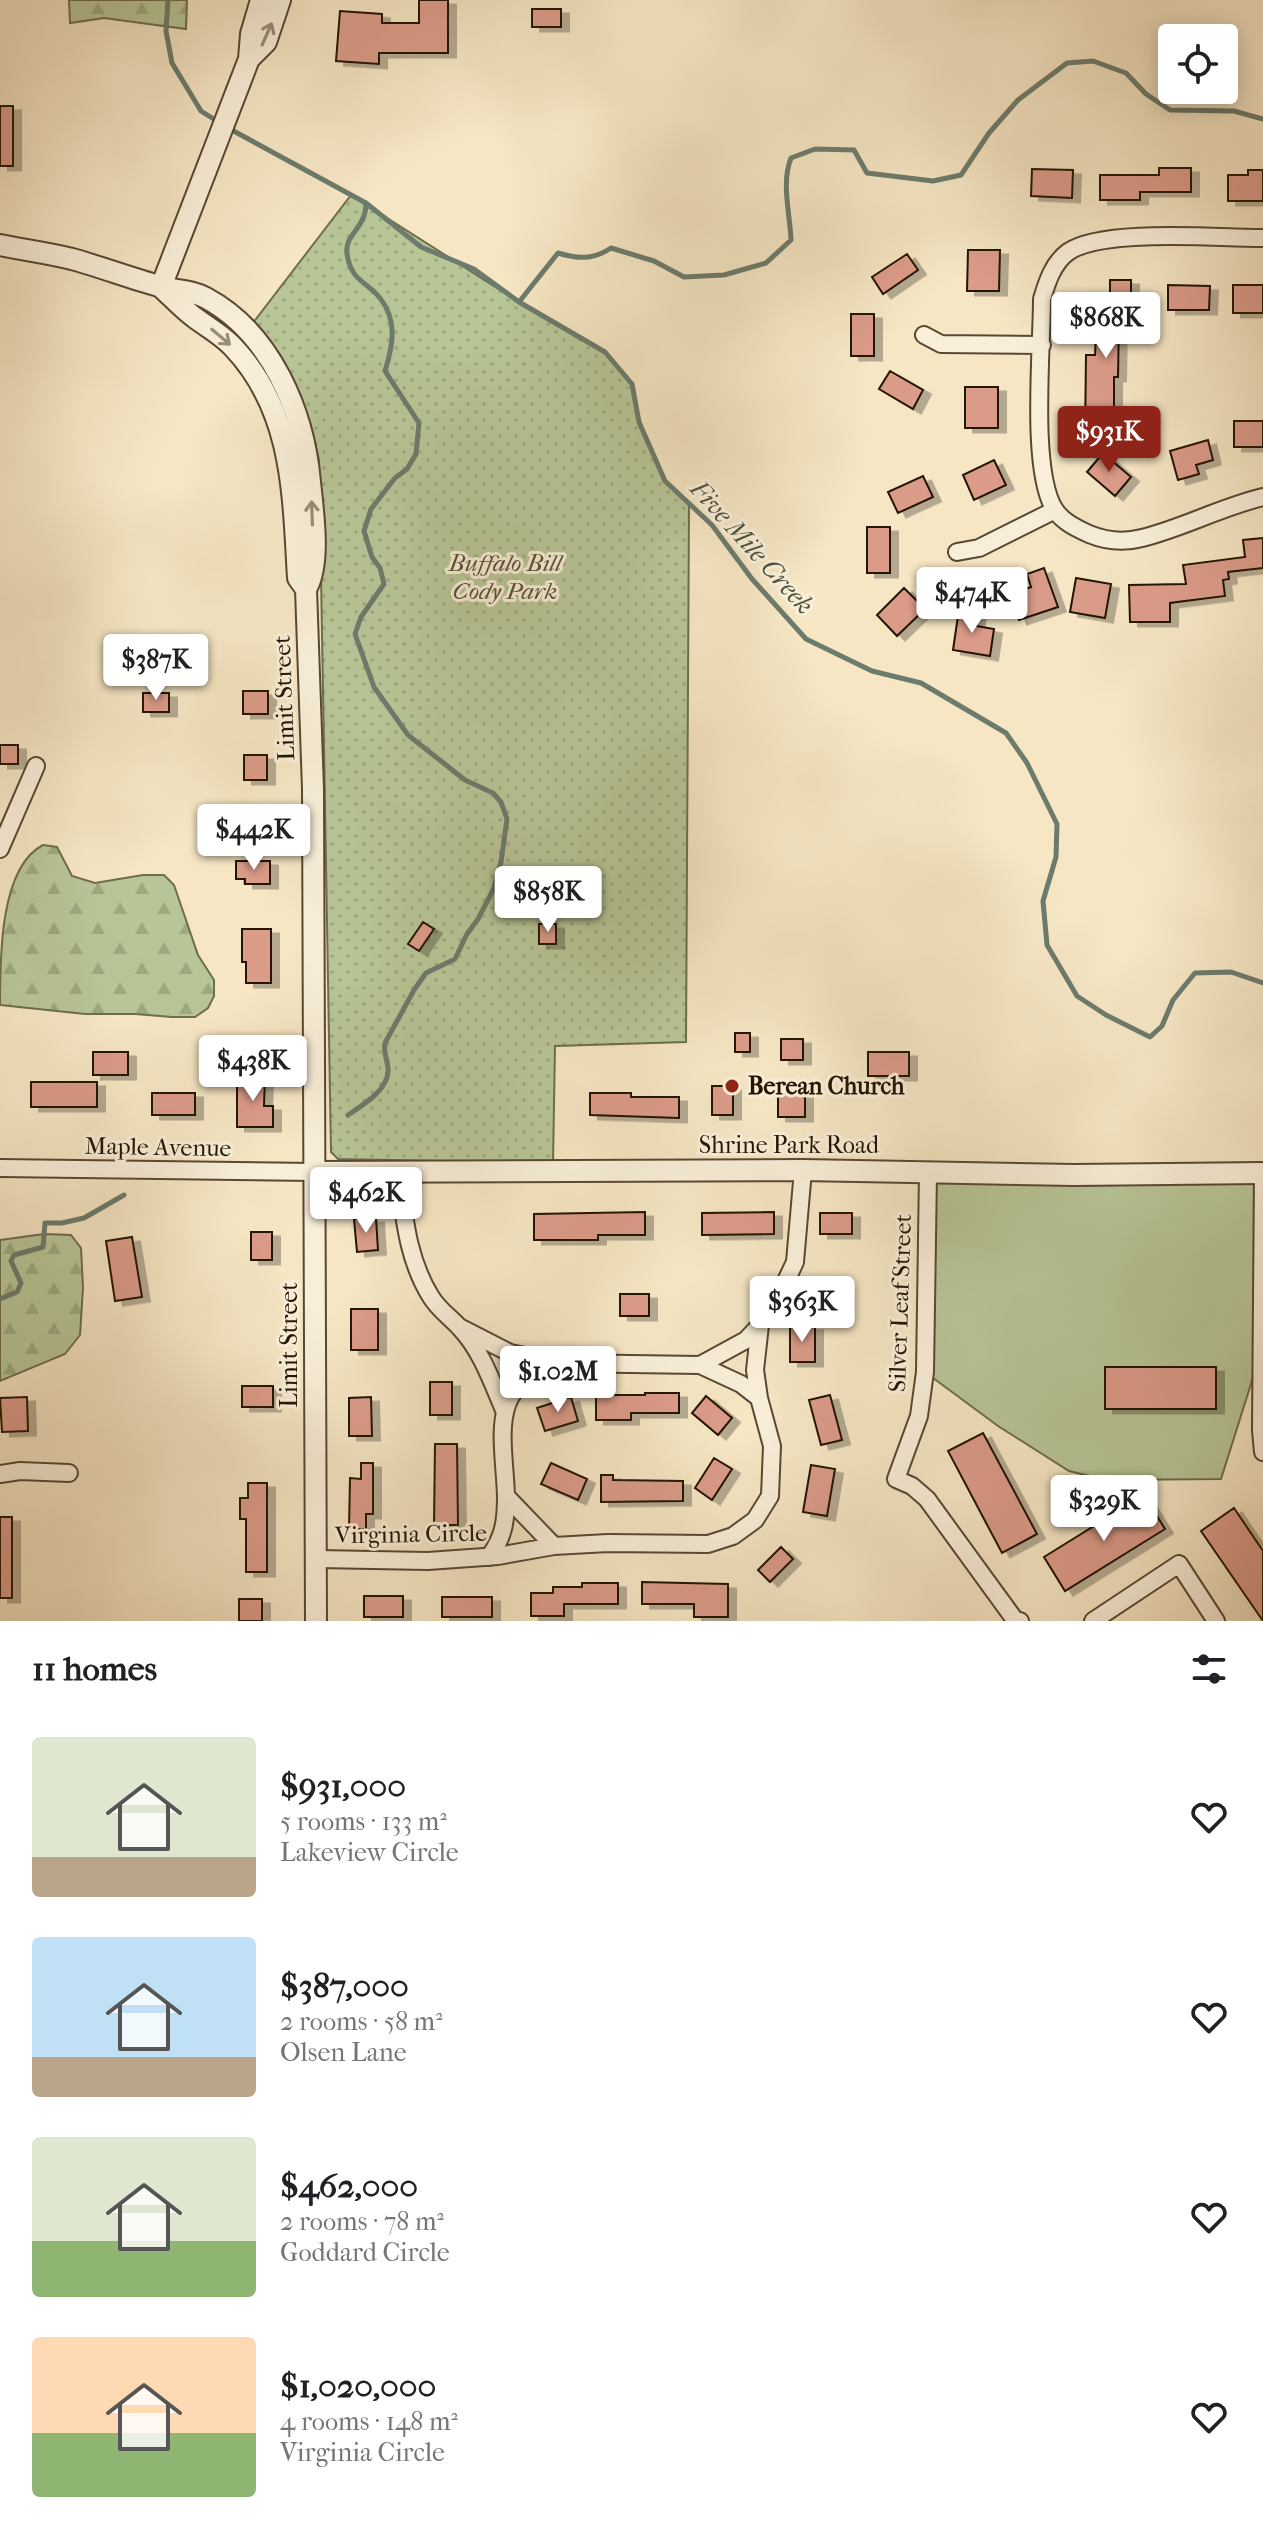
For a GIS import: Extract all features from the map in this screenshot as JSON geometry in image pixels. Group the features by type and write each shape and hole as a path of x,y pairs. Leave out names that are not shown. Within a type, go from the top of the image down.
{"street":[{"path":"161,287 249,59 251,34 261,0"},
{"path":"249,59 266,42 280,0"},
{"path":"1263,238 1113,237 1088,241 1066,253 1049,275 1042,299 1040,459 1045,488 1055,510 1067,523 1107,542 1141,539 1235,503 1263,497"},
{"name":"Limit Street","path":"0,245 71,259 161,287 203,296 248,332 288,391 301,425 313,508 314,576 306,589 313,789 316,1621"},
{"path":"924,335 941,344 1042,345"},
{"path":"957,552 979,548 1055,510"},
{"path":"0,849 36,766"},
{"name":"Maple Avenue","path":"0,1168 315,1172"},
{"path":"700,1365 746,1340 777,1300 795,1262 803,1170"},
{"name":"Shrine Park Road","path":"315,1172 803,1170 1074,1175 1263,1173"},
{"path":"398,1172 407,1232 420,1276 443,1314 461,1328 510,1353 561,1363 700,1365 741,1384 759,1398"},
{"name":"Silver Leaf Street","path":"928,1173 925,1372 919,1416 896,1479 912,1486 927,1499 1015,1620 1020,1621"},
{"path":"1263,1173 1263,1452"},
{"name":"Virginia Circle","path":"317,1559 428,1561 489,1557 554,1546 708,1544 733,1536 755,1520 770,1496 772,1446 755,1370 760,1325"},
{"path":"461,1328 486,1367 504,1410"},
{"path":"504,1410 512,1393 526,1378 543,1368 561,1363"},
{"name":"Virginia Circle","path":"504,1410 506,1496 529,1524 554,1546"},
{"path":"0,1474 20,1471 69,1473"},
{"path":"489,1557 505,1529 506,1496"},
{"path":"1093,1621 1179,1564 1216,1621"}],"green space":[{"path":"69,0 187,0 186,29 104,18 70,23"},
{"name":"Buffalo Bill Cody Park","path":"351,195 519,302 605,352 632,384 639,422 665,481 689,503 686,1042 555,1046 553,1163 338,1159 331,1152 319,460 309,421 288,370 253,323"},
{"path":"43,845 57,847 72,876 95,883 143,875 164,875 174,885 198,955 214,980 214,996 208,1008 195,1017 172,1017 85,1014 0,1005 2,939 10,892 29,856"},
{"path":"928,1173 1263,1173 1261,1352 1221,1479 1106,1480 1069,1471 998,1426 925,1372"},
{"path":"44,1234 71,1235 81,1248 83,1288 80,1335 65,1354 0,1381 0,1240"}],"building":[{"path":"419,0 448,0 448,53 379,53 379,64 336,61 340,11 382,14 382,23 419,23"},
{"path":"532,9 561,9 561,27 532,27"},
{"path":"0,106 13,106 13,166 0,166"},
{"path":"1159,168 1191,168 1191,192 1140,192 1140,200 1100,200 1100,175 1159,175"},
{"path":"1032,169 1073,170 1072,198 1031,196"},
{"path":"1248,170 1263,170 1263,201 1228,201 1228,175 1248,175"},
{"path":"968,250 1000,250 999,291 967,291"},
{"path":"907,254 918,270 883,294 872,277"},
{"path":"1110,280 1131,280 1131,321 1119,321 1118,377 1114,377 1114,434 1085,434 1086,355 1095,355 1096,334 1101,334 1101,294 1110,294"},
{"path":"1168,285 1210,286 1209,310 1168,310"},
{"path":"1233,285 1263,285 1263,313 1233,313"},
{"path":"851,314 874,314 874,356 851,356"},
{"path":"890,371 923,390 913,409 879,389"},
{"path":"965,387 998,387 998,428 965,428"},
{"path":"1234,421 1263,421 1263,447 1234,447"},
{"path":"1208,440 1213,460 1196,465 1199,474 1178,480 1170,451"},
{"path":"1103,453 1131,477 1115,496 1087,472"},
{"path":"994,460 1006,485 974,500 963,475"},
{"path":"923,476 933,497 898,513 888,492"},
{"path":"867,527 890,527 890,573 867,573"},
{"path":"1263,538 1263,568 1228,572 1229,579 1223,580 1225,596 1170,603 1170,622 1130,622 1129,585 1186,584 1183,565 1245,557 1243,540"},
{"path":"1044,568 1058,607 1019,620 1010,594 1031,587 1027,574"},
{"path":"1076,578 1111,584 1105,618 1070,612"},
{"path":"904,588 925,609 897,636 877,615"},
{"path":"959,609 978,612 976,626 994,629 990,656 953,650"},
{"path":"243,691 268,691 268,714 243,714"},
{"path":"143,693 169,693 169,712 143,712"},
{"path":"0,745 18,745 18,764 0,764"},
{"path":"244,755 267,755 267,780 244,780"},
{"path":"236,861 270,861 270,884 245,884 245,879 236,879"},
{"path":"423,922 434,929 419,951 408,944"},
{"path":"539,924 556,924 556,944 539,944"},
{"path":"242,929 271,929 271,983 246,983 246,962 242,962"},
{"path":"735,1033 750,1033 750,1052 735,1052"},
{"path":"781,1039 803,1039 803,1060 781,1060"},
{"path":"93,1052 128,1052 128,1075 93,1075"},
{"path":"868,1052 909,1052 909,1076 868,1076"},
{"path":"237,1076 265,1076 264,1106 273,1106 273,1127 237,1127"},
{"path":"31,1082 97,1082 97,1107 31,1107"},
{"path":"712,1086 733,1086 733,1115 712,1115"},
{"path":"778,1087 805,1087 805,1117 778,1117"},
{"path":"152,1093 195,1093 195,1115 152,1115"},
{"path":"590,1093 679,1097 679,1118 590,1115"},
{"path":"645,1212 645,1235 598,1235 598,1240 534,1240 534,1214"},
{"path":"774,1212 774,1234 702,1235 702,1213"},
{"path":"820,1213 852,1213 852,1234 820,1234"},
{"path":"376,1218 378,1250 357,1252 354,1219"},
{"path":"251,1232 272,1232 272,1260 251,1260"},
{"path":"132,1237 142,1297 115,1301 106,1241"},
{"path":"620,1294 649,1294 649,1316 620,1316"},
{"path":"351,1309 378,1309 378,1350 351,1350"},
{"path":"790,1326 815,1326 815,1362 790,1362"},
{"path":"1105,1367 1216,1367 1216,1409 1105,1409"},
{"path":"430,1382 452,1382 452,1415 430,1415"},
{"path":"242,1386 273,1386 273,1407 242,1407"},
{"path":"679,1393 679,1413 631,1413 631,1420 596,1420 596,1395"},
{"path":"830,1395 842,1440 821,1445 809,1400"},
{"path":"706,1396 732,1418 718,1435 692,1413"},
{"path":"27,1397 28,1431 2,1432 0,1398"},
{"path":"371,1397 372,1436 349,1436 349,1398"},
{"path":"571,1397 578,1421 545,1431 537,1408"},
{"path":"983,1433 1037,1534 1002,1553 948,1451"},
{"path":"435,1444 457,1444 458,1525 434,1525"},
{"path":"714,1458 732,1469 712,1500 695,1488"},
{"path":"361,1463 373,1463 373,1514 366,1514 366,1529 349,1529 350,1478 361,1479"},
{"path":"551,1463 587,1479 578,1500 541,1484"},
{"path":"811,1465 835,1469 827,1516 803,1512"},
{"path":"601,1475 613,1475 613,1480 683,1481 683,1501 601,1502"},
{"path":"248,1483 267,1483 267,1572 246,1572 246,1519 240,1519 240,1498 248,1498"},
{"path":"1144,1495 1165,1529 1065,1591 1044,1557"},
{"path":"1234,1508 1263,1551 1263,1621 1201,1531"},
{"path":"0,1517 12,1517 12,1598 0,1598"},
{"path":"781,1547 793,1559 770,1582 758,1570"},
{"path":"642,1582 728,1584 728,1617 694,1617 694,1604 642,1604"},
{"path":"582,1583 618,1583 618,1604 564,1604 564,1616 531,1616 531,1593 553,1593 553,1587 582,1587"},
{"path":"364,1596 403,1596 403,1617 364,1617"},
{"path":"442,1597 492,1597 492,1617 442,1617"},
{"path":"239,1599 262,1599 262,1621 239,1621"}],"waterway":[{"name":"Five Mile Creek","path":"168,0 166,31 172,63 201,111 220,123"},
{"path":"519,302 558,253 585,257 611,248 654,261 684,277 724,275 766,263 791,240 786,188 791,158 815,149 854,150 867,173 933,181 961,175 989,133 1018,100 1067,63 1093,61 1126,73 1146,94 1170,110 1234,111 1263,119"},
{"name":"Five Mile Creek","path":"228,128 366,203 421,247 474,269 519,302 605,352 632,384 639,422 665,481 712,525 752,579 806,639 872,671 921,683 1006,733 1027,763 1057,824 1056,857 1043,901 1047,945 1077,996 1150,1037 1162,1026 1173,1000 1195,973 1231,972 1263,983"},
{"path":"348,1115 374,1096 385,1083 388,1068 385,1043 414,990 426,973 455,959 478,919 494,888 507,819 501,802 493,793 465,780 408,735 374,687 355,634 361,617 384,584 364,531 371,509 395,478 407,469 416,454 419,423 385,371 392,333 390,315 380,298 356,275 349,263 347,247 363,219 366,203"},
{"path":"0,1299 17,1292 21,1283 11,1261 14,1255 43,1247 45,1223 84,1218 124,1195"}],"place":[{"name":"Berean Church","path":"732,1086"}]}
